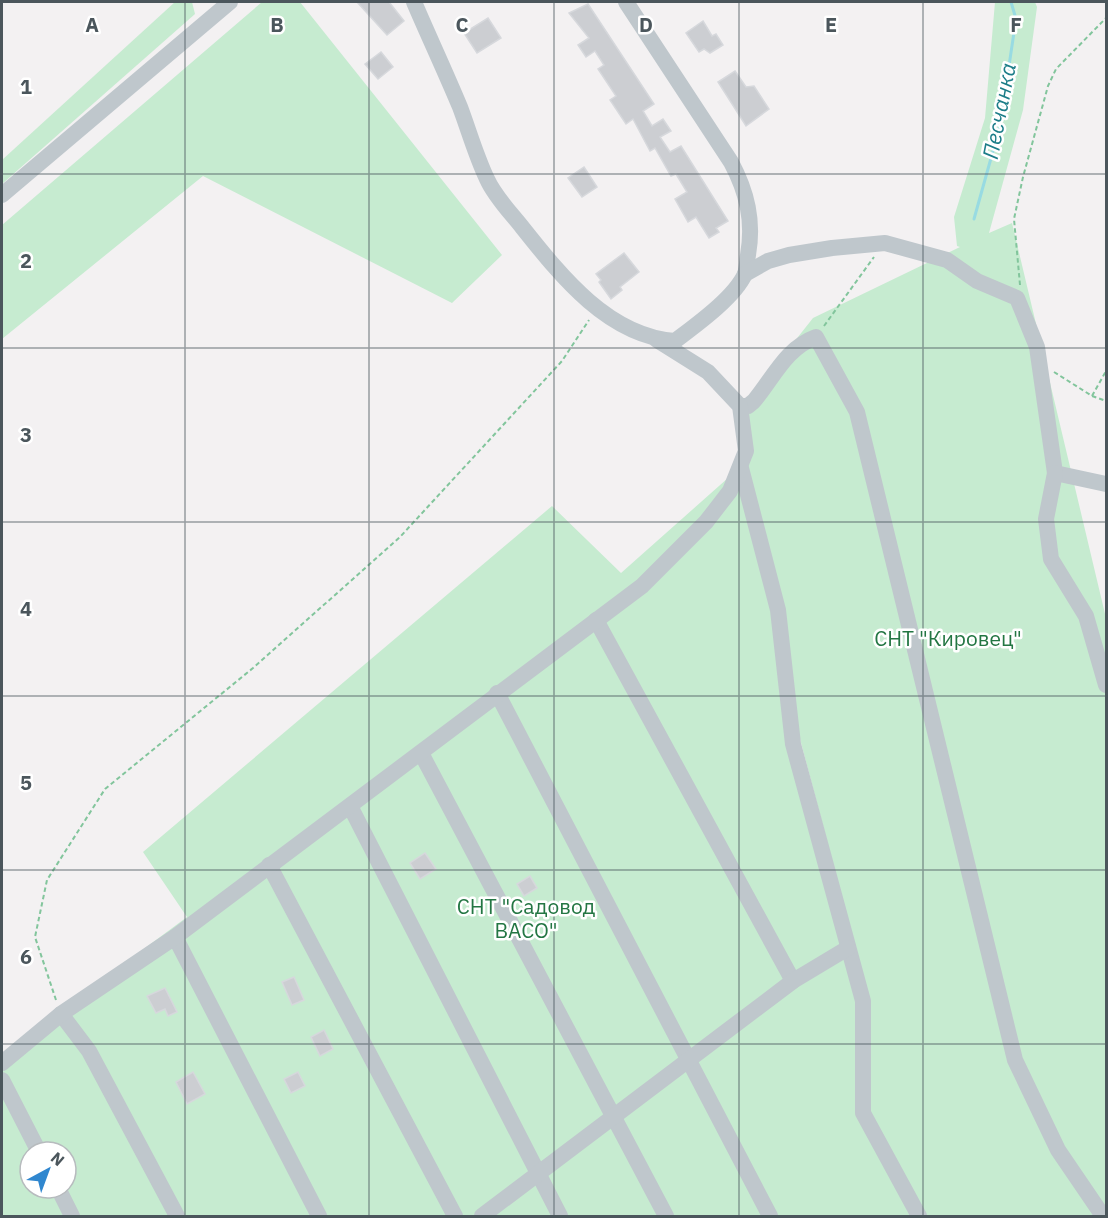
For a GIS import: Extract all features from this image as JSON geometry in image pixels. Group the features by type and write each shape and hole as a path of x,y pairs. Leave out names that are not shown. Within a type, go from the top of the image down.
{"street":[{"path":"2,195 230,2"},
{"path":"2,1063 61,1014 175,937 269,864 422,753 497,693 642,586 699,530 730,490 741,468 746,451 740,406 708,372 657,340 609,316 556,271 488,182 460,108 414,2"},
{"path":"626,2 743,184 750,213 752,237 745,274"},
{"path":"657,340 675,341 712,313 745,274 768,261 831,248 885,243 947,260 977,281 1017,298 1037,347 1055,473 1046,519 1051,559 1086,616 1107,685"},
{"path":"740,406 748,406 754,401 790,352 801,343 816,337 857,412 1015,1060 1059,1150 1102,1216"},
{"path":"741,468 778,610 793,744 863,1001 863,1113 919,1216"},
{"path":"1055,473 1105,489"},
{"path":"596,620 793,981"},
{"path":"497,693 770,1216"},
{"path":"422,753 666,1216"},
{"path":"350,806 560,1216"},
{"path":"269,864 455,1216"},
{"path":"175,937 319,1216"},
{"path":"482,1216 539,1176 688,1059 793,981 848,948"},
{"path":"61,1014 89,1051 177,1216"},
{"path":"2,1080 33,1140"},
{"path":"64,1200 72,1216"}],"path":[{"path":"1023,312 1014,219 1048,86 1056,69 1107,18"},
{"path":"816,337 885,243"},
{"path":"61,1014 35,938 47,880 105,789 253,668 400,537 562,361 598,308"},
{"path":"1052,370 1092,396 1107,401"},
{"path":"1092,396 1107,371"}],"green space":[{"path":"175,2 192,2 195,14 2,184 2,160"},
{"path":"262,2 300,2 502,255 452,303 203,176 2,339 2,225"},
{"name":"СНТ \"Кировец\"","path":"995,2 1035,2 1037,7 1023,110 989,233 1012,223 1106,618 1106,1216 924,1216 868,1114 869,999 800,739 734,418 813,318 960,247 957,246 954,217 985,118"},
{"name":"СНТ \"Садовод ВАСО\"","path":"737,470 773,611 789,744 859,1001 859,1113 911,1216 2,1216 2,1054 187,917 143,852 552,506 621,573"}],"building":[{"path":"357,2 389,2 404,21 387,35"},
{"path":"588,4 654,104 643,111 652,126 663,119 671,131 660,137 670,152 681,146 728,221 716,228 719,232 709,238 696,217 688,222 675,199 687,192 676,174 671,176 655,148 650,151 633,119 626,124 610,100 616,96 598,69 604,65 595,51 586,57 578,45 589,38 569,13"},
{"path":"488,18 501,38 477,53 464,33"},
{"path":"703,21 712,36 716,34 723,45 710,53 704,49 699,52 686,33"},
{"path":"381,52 393,67 378,79 365,64"},
{"path":"735,71 746,87 754,86 769,109 746,126 718,82"},
{"path":"584,167 597,187 582,197 568,178"},
{"path":"624,253 639,272 620,287 622,290 611,299 596,274"},
{"path":"425,853 436,869 420,879 410,863"},
{"path":"530,876 537,888 524,896 517,884"},
{"path":"294,977 304,1000 292,1005 282,982"},
{"path":"165,988 177,1012 168,1016 165,1009 156,1013 147,996"},
{"path":"324,1030 333,1049 320,1056 311,1037"},
{"path":"193,1072 205,1094 187,1104 176,1082"},
{"path":"298,1072 305,1086 291,1093 284,1079"}],"waterway":[{"name":"Песчанка","path":"974,219 1000,126 1016,19 1011,2"}]}
